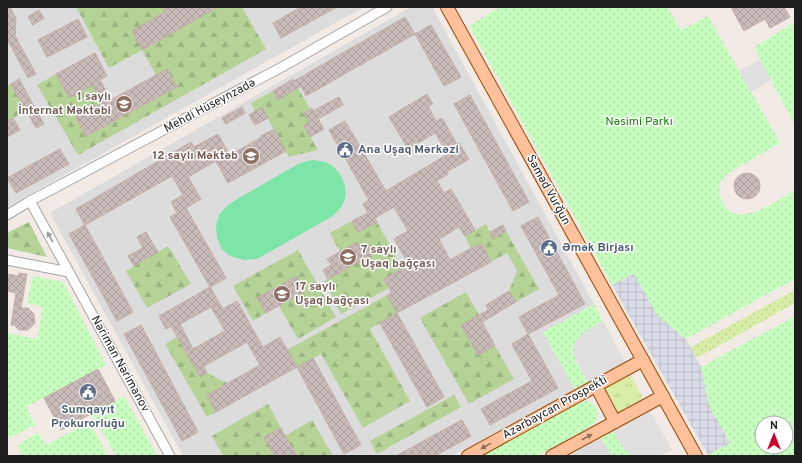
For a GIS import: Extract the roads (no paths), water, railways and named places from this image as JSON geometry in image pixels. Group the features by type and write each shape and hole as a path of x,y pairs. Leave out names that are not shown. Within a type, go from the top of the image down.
{"main road":[{"name":"Səməd Vurğun","path":"447,7 696,456"},
{"name":"Azərbaycan Prospekti","path":"468,456 643,360"},
{"path":"596,386 615,422"},
{"path":"552,456 663,396"}],"street":[{"name":"Mehdi Hüseynzadə","path":"7,215 30,201 282,67 387,7"},
{"name":"Nəriman Nərimanov","path":"30,201 170,456"},
{"path":"7,260 69,272"}],"place":[{"name":"1 saylı İnternat Məktəbi","path":"124,104"},
{"name":"Ana Uşaq Mərkəzi","path":"345,150"},
{"name":"12 saylı Məktəb","path":"251,156"},
{"name":"Əmək Birjası","path":"549,248"},
{"name":"7 saylı Uşaq bağçası","path":"348,257"},
{"name":"17 saylı Uşaq bağçası","path":"282,294"},
{"name":"Sumqayıt Prokurorluğu","path":"88,392"}],"park label":[{"name":"Nəsimi Parkı","path":"639,122"}]}
